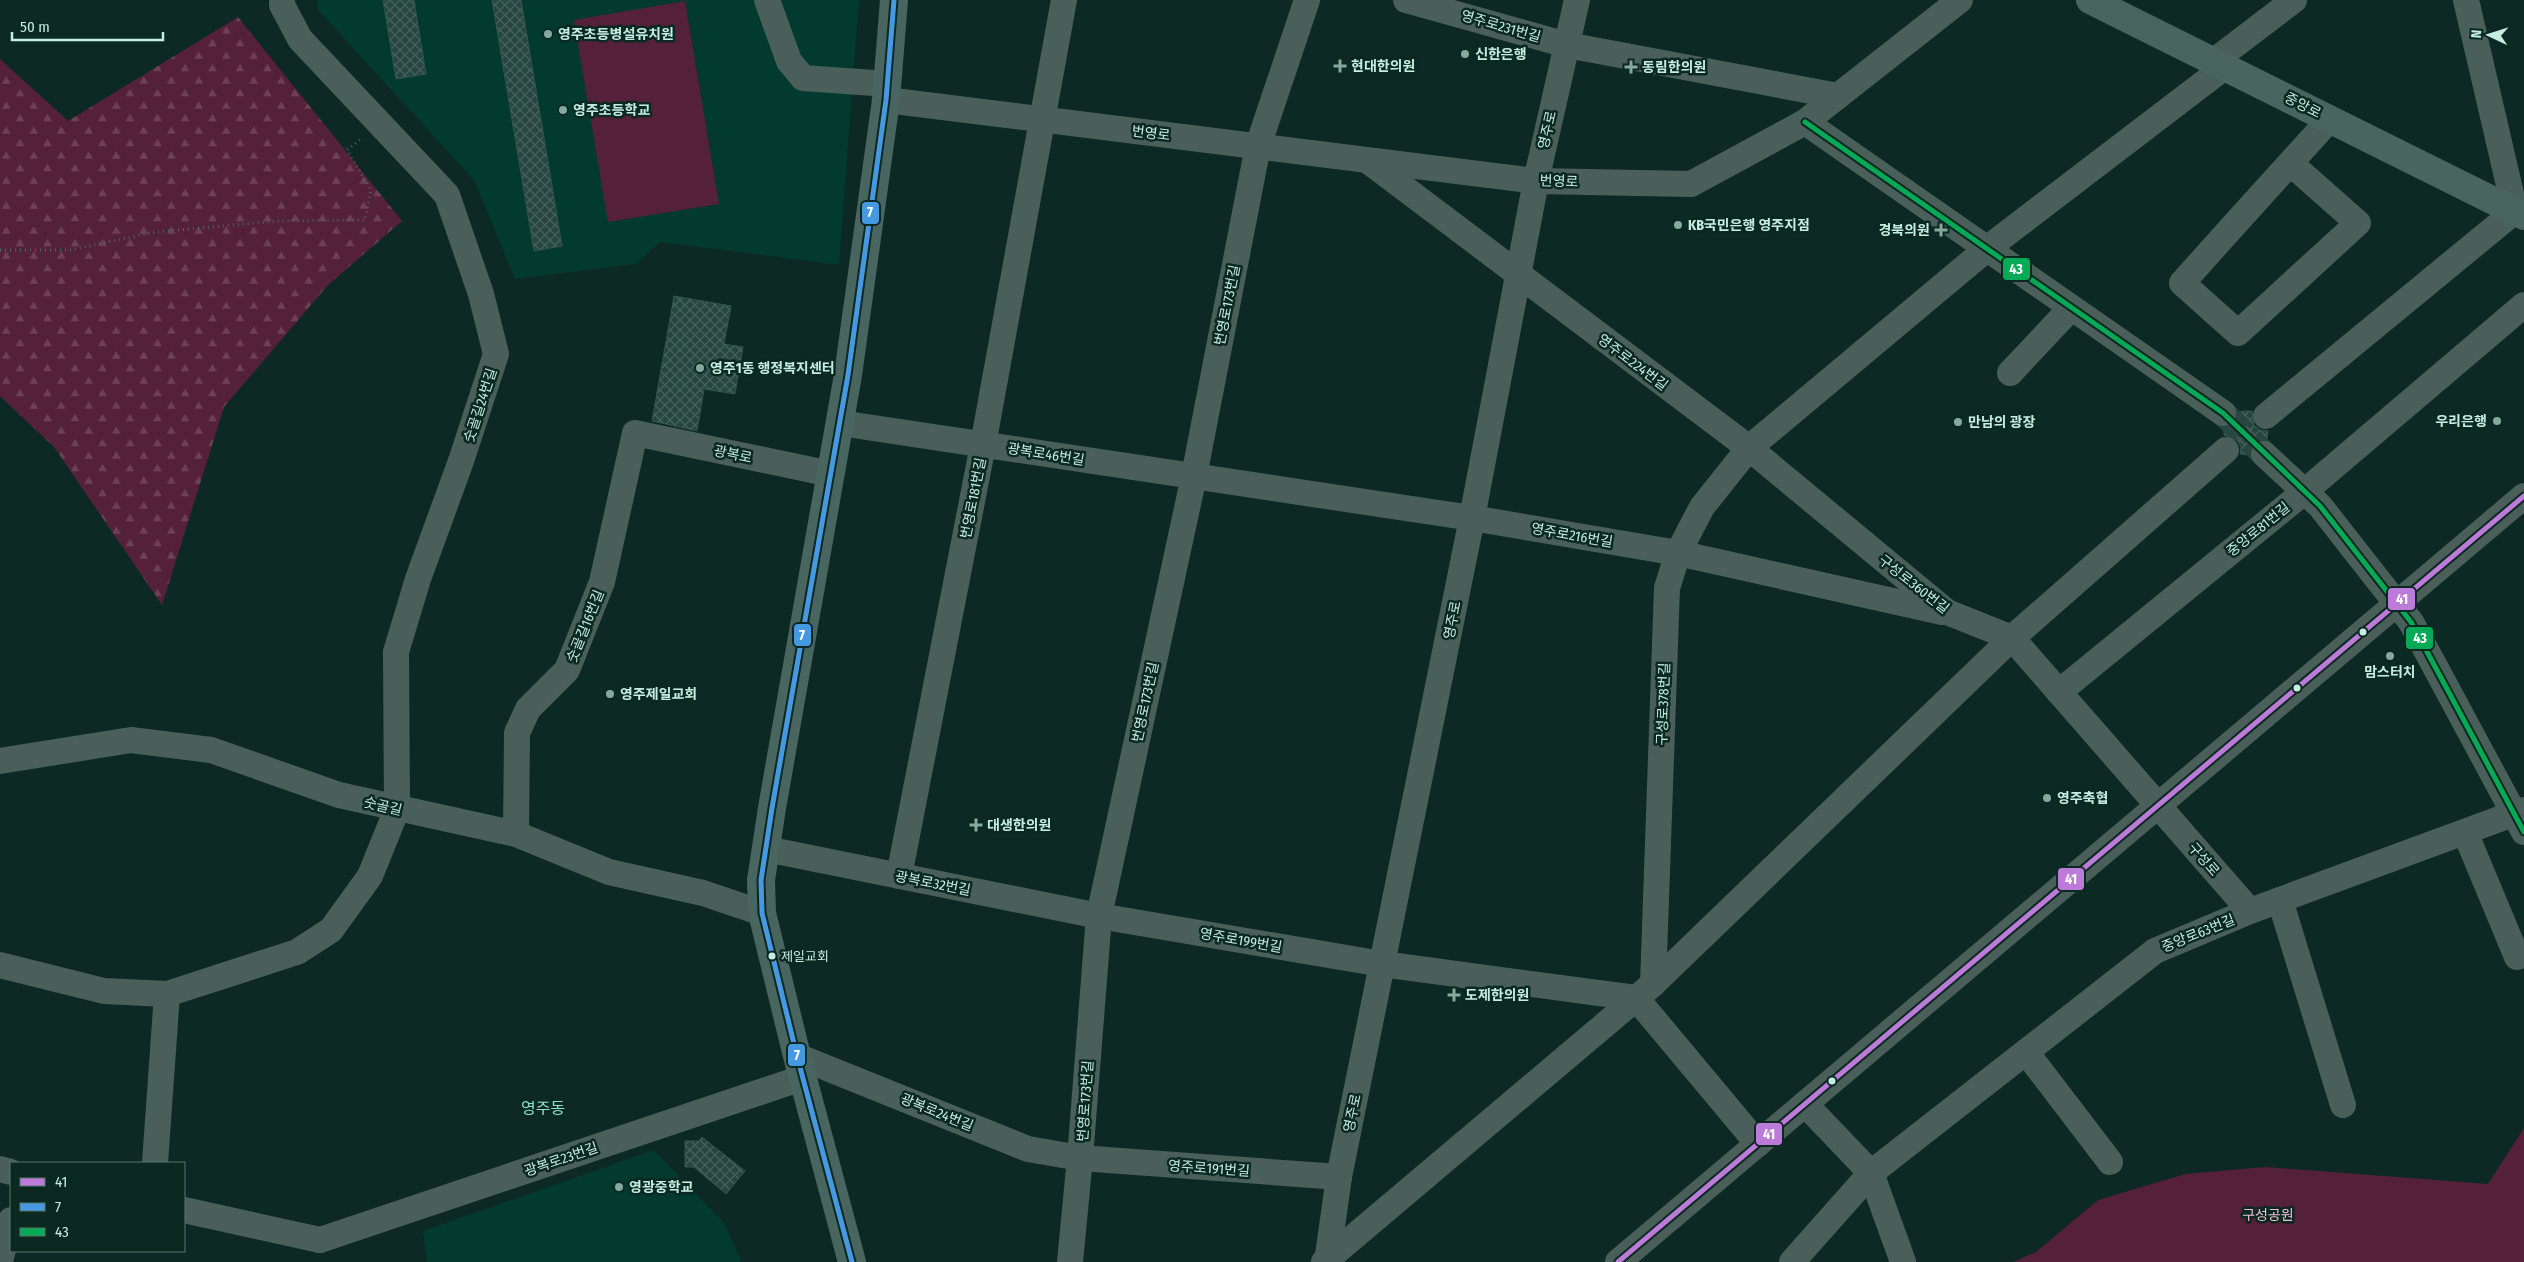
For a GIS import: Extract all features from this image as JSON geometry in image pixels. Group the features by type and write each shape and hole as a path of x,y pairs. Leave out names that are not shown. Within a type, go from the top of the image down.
{"main road":[{"path":"852,1262 799,1067 762,913 761,880 848,375 887,92 894,0"},
{"name":"중앙로","path":"2090,0 2520,214"}],"street":[{"name":"숫골길24번길","path":"282,0 282,5 300,39 378,125 447,195 481,294 496,354 461,461 418,579 396,652 397,809"},
{"name":"번영로","path":"766,0 789,61 803,78 1043,120 1536,181 1691,184 1805,122 1960,0"},
{"path":"1043,120 1064,0"},
{"path":"1258,146 1307,0"},
{"name":"영주로231번길","path":"1406,0 1566,45"},
{"name":"영주로","path":"1326,1261 1339,1177 1472,518 1517,275 1577,0"},
{"name":"구성로378번길","path":"1644,991 1667,588 1678,553 1702,507 1748,448 1989,248 2220,64 2294,0"},
{"path":"2266,416 2520,214 2466,0"},
{"path":"1566,45 1838,96"},
{"path":"2290,163 2358,223 2238,333 2182,283 2290,163 2330,119"},
{"name":"번영로181번길","path":"899,876 983,445 1043,120"},
{"path":"1805,122 1989,248 2071,308 2223,413"},
{"name":"번영로173번길","path":"1070,1262 1099,916 1194,476 1258,146"},
{"path":"1367,160 1517,275"},
{"name":"영주로224번길","path":"1517,275 1748,448"},
{"name":"중앙로81번길","path":"2059,692 2304,492 2524,305"},
{"path":"2010,373 2071,308"},
{"name":"광복로46번길","path":"840,423 1194,476"},
{"name":"광복로","path":"635,433 831,474"},
{"name":"숫골길16번길","path":"516,834 517,733 528,709 567,670 602,582 635,433"},
{"name":"구성로360번길","path":"1748,448 1947,612 2012,638 2157,806"},
{"path":"1326,1261 1644,991 2012,638 2226,450"},
{"path":"2264,454 2320,506 2398,603 2411,622 2520,819"},
{"name":"영주로216번길","path":"1194,476 1472,518 1678,553 1947,612"},
{"path":"1618,1262 2524,496"},
{"name":"숫골길","path":"0,761 131,740 211,750 339,795 516,834 609,872 703,893 762,913"},
{"name":"구성로","path":"2157,806 2250,912"},
{"path":"0,964 104,991 167,994 297,952 331,930 370,876 397,809"},
{"name":"중앙로63번길","path":"1792,1262 1870,1173 2155,951 2280,900 2465,832 2520,819"},
{"path":"2465,832 2516,957"},
{"name":"광복로32번길","path":"766,849 1099,916"},
{"path":"2280,900 2343,1105"},
{"name":"영주로199번길","path":"1099,916 1382,964"},
{"path":"1382,964 1644,991 1758,1144"},
{"path":"155,1162 167,994"},
{"path":"2026,1052 2110,1162"},
{"name":"광복로24번길","path":"799,1067 1028,1149 1080,1158"},
{"name":"광복로23번길","path":"318,1251 799,1067"},
{"path":"1805,1104 1870,1173 1903,1262"},
{"name":"영주로191번길","path":"1080,1158 1339,1177"},
{"path":"185,1210 318,1251"},
{"path":"6,1260 10,1228"}],"path":[{"path":"0,250 70,250 155,232 277,221 364,220 371,190 347,150 378,125"}],"shaded area":[{"path":"317,0 859,0 839,265 660,242 635,264 515,279 474,180 318,10"},
{"name":"영광중학교","path":"654,1150 724,1223 742,1262 427,1262 423,1231"}],"green space":[{"path":"685,1 719,204 608,222 574,20"},
{"path":"238,17 402,221 328,285 224,407 162,605 54,447 0,396 0,59 68,121"},
{"name":"구성공원","path":"2524,1128 2524,1262 2013,1262 2036,1252 2098,1200 2185,1174 2265,1167 2488,1184"}],"building":[{"path":"383,0 414,0 426,74 396,79"},
{"path":"492,0 521,0 562,246 534,251"},
{"name":"영주1동 행정복지센터","path":"674,296 731,306 724,344 743,347 735,394 704,389 697,431 652,421"},
{"path":"2252,411 2254,425 2260,430 2268,431 2267,439 2253,443 2247,455 2240,454 2241,447 2237,440 2224,435 2224,428 2235,422 2238,412"},
{"path":"702,1137 745,1171 726,1194 694,1167 685,1167 685,1141 699,1141"}],"tunnel":[{"path":"2223,413 2264,454"}],"transit line":[{"name":"7","path":"852,1262 797,1056 762,913 761,880 848,375 886,100 894,0"},
{"name":"43","path":"1805,122 2223,413 2320,506 2411,622 2524,832"},
{"name":"41","path":"1618,1262 2524,496"}],"place":[{"name":"영주초등병설유치원","path":"548,34"},
{"name":"신한은행","path":"1465,54"},
{"name":"현대한의원","path":"1340,66"},
{"name":"동림한의원","path":"1631,67"},
{"name":"영주초등학교","path":"563,110"},
{"name":"KB국민은행 영주지점","path":"1678,225"},
{"name":"경북의원","path":"1941,230"},
{"name":"영주1동 행정복지센터","path":"700,368"},
{"name":"우리은행","path":"2497,421"},
{"name":"만남의 광장","path":"1958,422"},
{"name":"맘스터치","path":"2390,656"},
{"name":"영주제일교회","path":"610,694"},
{"name":"영주축협","path":"2047,798"},
{"name":"대생한의원","path":"976,825"},
{"name":"제일교회","path":"772,956"},
{"name":"도제한의원","path":"1454,995"},
{"name":"영광중학교","path":"619,1187"}],"district":[{"name":"영주동","path":"543,1108"}]}
